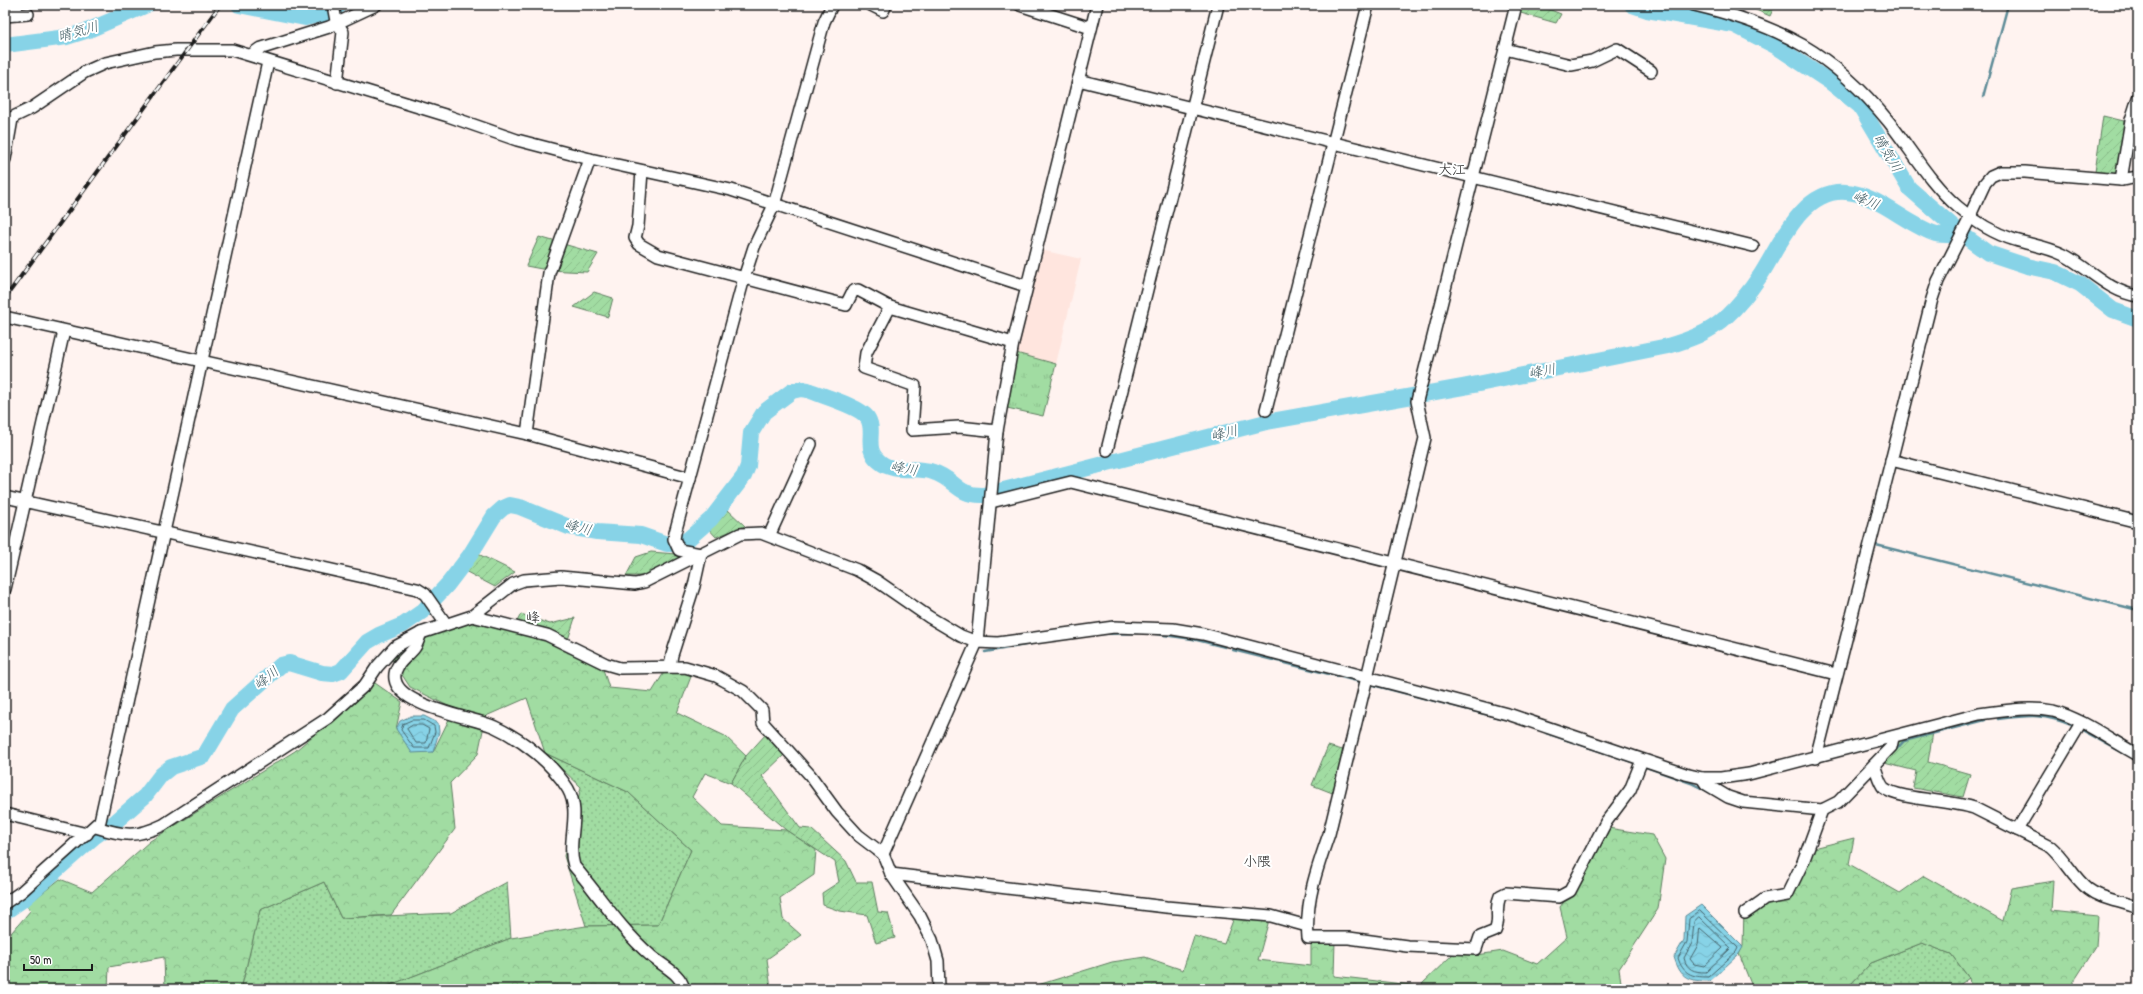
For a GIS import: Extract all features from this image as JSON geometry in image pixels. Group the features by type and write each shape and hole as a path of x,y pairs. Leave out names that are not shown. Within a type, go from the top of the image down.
{"street":[{"path":"333,5 337,22 343,32 337,83"},
{"path":"251,55 259,49 337,22 376,5"},
{"path":"701,554 679,550 674,539 744,278 754,247 774,204 824,22 832,5"},
{"path":"871,5 883,11 886,5"},
{"path":"1020,5 1091,28"},
{"path":"883,854 977,642 997,431 1013,343 1097,5"},
{"path":"1107,450 1218,5"},
{"path":"1266,410 1368,5"},
{"path":"1516,5 1421,384 1418,401 1425,438 1329,834 1312,884 1307,926 1308,938 1349,938 1407,946 1476,949 1480,937 1495,931 1498,924 1496,906 1500,896 1506,893 1559,897 1570,891 1606,822 1630,790 1642,760"},
{"path":"1694,5 1710,7 1761,24 1796,41 1824,59 1871,101 1890,123 1934,182 1970,219 2014,240 2056,251 2106,283 2121,291 2138,296"},
{"path":"5,16 20,11"},
{"path":"1505,49 1571,65 1592,61 1616,49 1651,71"},
{"path":"5,159 8,120 32,108 85,72 105,63 155,52 176,50 232,50 448,116 517,140 590,159 731,190 1026,286"},
{"path":"5,903 96,827 100,821 268,62"},
{"path":"1078,80 1473,179 1753,246"},
{"path":"2121,180 2131,120 2138,98"},
{"path":"527,434 549,273 590,159"},
{"path":"642,171 638,226 635,238 639,244 658,255 846,305 853,291 858,290 890,306 1013,343"},
{"path":"1816,758 1932,299 1948,261 1970,219 1972,210 1985,183 1991,176 2000,172 2025,172 2121,180 2138,177"},
{"path":"890,306 866,353 864,368 915,386 912,430 959,427 997,431"},
{"path":"5,318 527,434 690,478"},
{"path":"5,589 64,331"},
{"path":"770,534 811,444"},
{"path":"1891,460 2138,522"},
{"path":"991,502 1071,482 1395,562 1836,674"},
{"path":"5,497 417,589 425,594 446,624"},
{"path":"96,827 111,832 138,835 150,831 308,732 350,700 395,647 421,633 472,616 513,584 524,580 561,577 635,584 653,579 723,541 740,534 752,532 770,534 857,570 877,581 929,617 961,636 977,642 998,643 1114,627 1166,629 1203,634 1511,715 1642,760 1702,778 1721,778 1749,774 1894,738 1979,714 2007,710 2052,711 2081,723 2138,755"},
{"path":"670,666 672,655 694,586 701,554"},
{"path":"472,616 547,635 594,659 620,668 670,666 685,667 716,676 743,691 753,699 762,710 763,723 810,775 837,812 858,835 883,854 891,874 920,916 932,940 938,962 939,989"},
{"path":"421,633 415,647 395,670 395,679 398,686 415,700 496,728 536,754 554,771 568,789 573,801 575,821 570,854 574,866 629,936 651,956 673,972 679,978 684,989"},
{"path":"2017,830 2081,723"},
{"path":"1702,778 1712,788 1728,797 1743,802 1822,810 1838,802 1891,747 1894,738"},
{"path":"1874,765 1883,787 1888,790 1912,797 1962,803 2051,847 2059,853 2068,868 2088,889 2097,895 2138,908"},
{"path":"1745,913 1765,899 1787,895 1803,862 1822,810"},
{"path":"5,814 87,834"},
{"path":"891,874 1166,906 1271,916 1307,926"}],"shaded area":[{"path":"1041,250 1081,259 1056,364 1016,353"}],"green space":[{"path":"1520,5 1538,5 1561,14 1556,23 1517,12"},
{"path":"1744,5 1775,5 1770,16"},
{"path":"2103,116 2128,122 2118,177 2095,172"},
{"path":"539,237 598,254 587,272 547,270 526,266"},
{"path":"594,292 613,298 608,317 574,307"},
{"path":"1016,353 1056,364 1043,416 1007,408"},
{"path":"727,509 745,526 716,537 707,527"},
{"path":"651,552 688,555 646,576 626,576 636,557"},
{"path":"476,553 515,572 495,587 463,570"},
{"path":"521,614 550,624 575,618 566,646 513,629"},
{"path":"473,620 566,646 602,666 609,688 652,692 665,671 692,674 677,713 725,736 746,756 731,783 705,773 692,797 722,826 786,830 816,850 814,875 780,898 783,919 801,935 767,959 771,989 380,989 511,938 586,926 658,925 691,850 628,792 545,753 527,698 486,716 478,754 450,783 455,829 391,915 341,918 324,882 260,910 241,989 165,989 164,957 109,967 108,989 5,989 5,940 31,910 26,906 60,879 92,892 150,841 295,751 375,683 402,702 396,729 433,752 454,709 410,687 391,658 426,633"},
{"path":"1933,732 1928,762 1970,774 1963,797 1913,788 1916,771 1876,761 1890,742"},
{"path":"766,734 785,754 762,776 800,828 811,829 846,861 856,882 872,882 878,912 888,913 895,938 876,943 867,915 840,911 823,905 822,893 839,882 835,862 786,830 731,783 746,756"},
{"path":"1328,746 1350,752 1340,796 1312,785"},
{"path":"545,753 628,792 691,850 658,925 586,926 564,856 581,787"},
{"path":"1608,828 1652,835 1665,859 1658,909 1619,969 1622,989 1025,989 1112,962 1145,957 1183,970 1194,936 1224,944 1235,915 1269,920 1258,960 1311,966 1311,943 1335,941 1334,976 1420,986 1454,953 1477,955 1503,951 1537,964 1567,937 1560,907 1583,875"},
{"path":"1854,838 1849,864 1900,893 1924,876 2003,921 2011,888 2053,881 2051,911 2098,916 2096,947 2069,989 1971,989 1969,978 1951,954 1922,943 1871,963 1846,989 1753,989 1739,954 1743,946 1744,909 1792,893 1814,848"},
{"path":"324,882 341,918 451,913 507,882 511,938 380,989 241,989 260,910"},
{"path":"1922,943 1951,954 1969,978 1954,989 1846,989 1871,963"}],"water":[{"path":"411,716 424,716 438,723 439,732 433,752 412,753 396,729 400,721"},
{"path":"1701,905 1743,947 1739,954 1710,981 1696,980 1686,977 1679,970 1674,957 1684,940 1685,916"}],"waterway":[{"name":"晴気川","path":"5,45 67,37 89,30 147,5"},
{"name":"晴気川","path":"239,5 305,18 322,14 340,5"},
{"name":"晴気川","path":"1632,5 1647,10 1734,25 1777,47 1830,82 1860,106 1909,188 1963,235 1988,253 2027,266 2055,272 2080,284 2113,310 2138,319"},
{"path":"1983,97 2008,5"},
{"name":"峰川","path":"5,912 24,899 94,837 114,823 145,796 161,775 171,767 204,756 232,709 281,665 289,663 322,673 333,674 341,671 367,642 379,635 403,625 423,611 448,584 470,555 494,516 503,508 510,505 520,507 569,527 597,532 641,535 667,544 677,544 687,540 711,519 744,476 748,466 751,433 764,412 792,391 801,389 808,390 849,405 863,413 870,422 872,451 875,457 886,466 899,469 927,470 941,475 967,493 984,495 1266,422 1463,387 1668,346 1683,341 1712,328 1730,313 1756,282 1784,236 1804,209 1817,199 1830,193 1846,192 1858,194 1869,198 1925,230 1936,234 1963,235"},
{"path":"1876,545 2138,610"},
{"path":"1101,634 1138,633"},
{"path":"1149,633 1193,639 1225,647"},
{"path":"985,652 1031,644"},
{"path":"1233,650 1361,682"},
{"path":"1369,684 1504,719"},
{"path":"1998,719 2037,716 2054,719 2074,726"},
{"path":"1893,753 1904,741 1985,720"},
{"path":"2083,731 2125,754"},
{"path":"1546,733 1635,763"},
{"path":"1646,767 1691,783 1709,792"}],"railway":[{"path":"5,298 220,5"}],"district":[{"name":"大江","path":"1452,169"},
{"name":"峰","path":"533,617"},
{"name":"小隈","path":"1257,861"}]}
